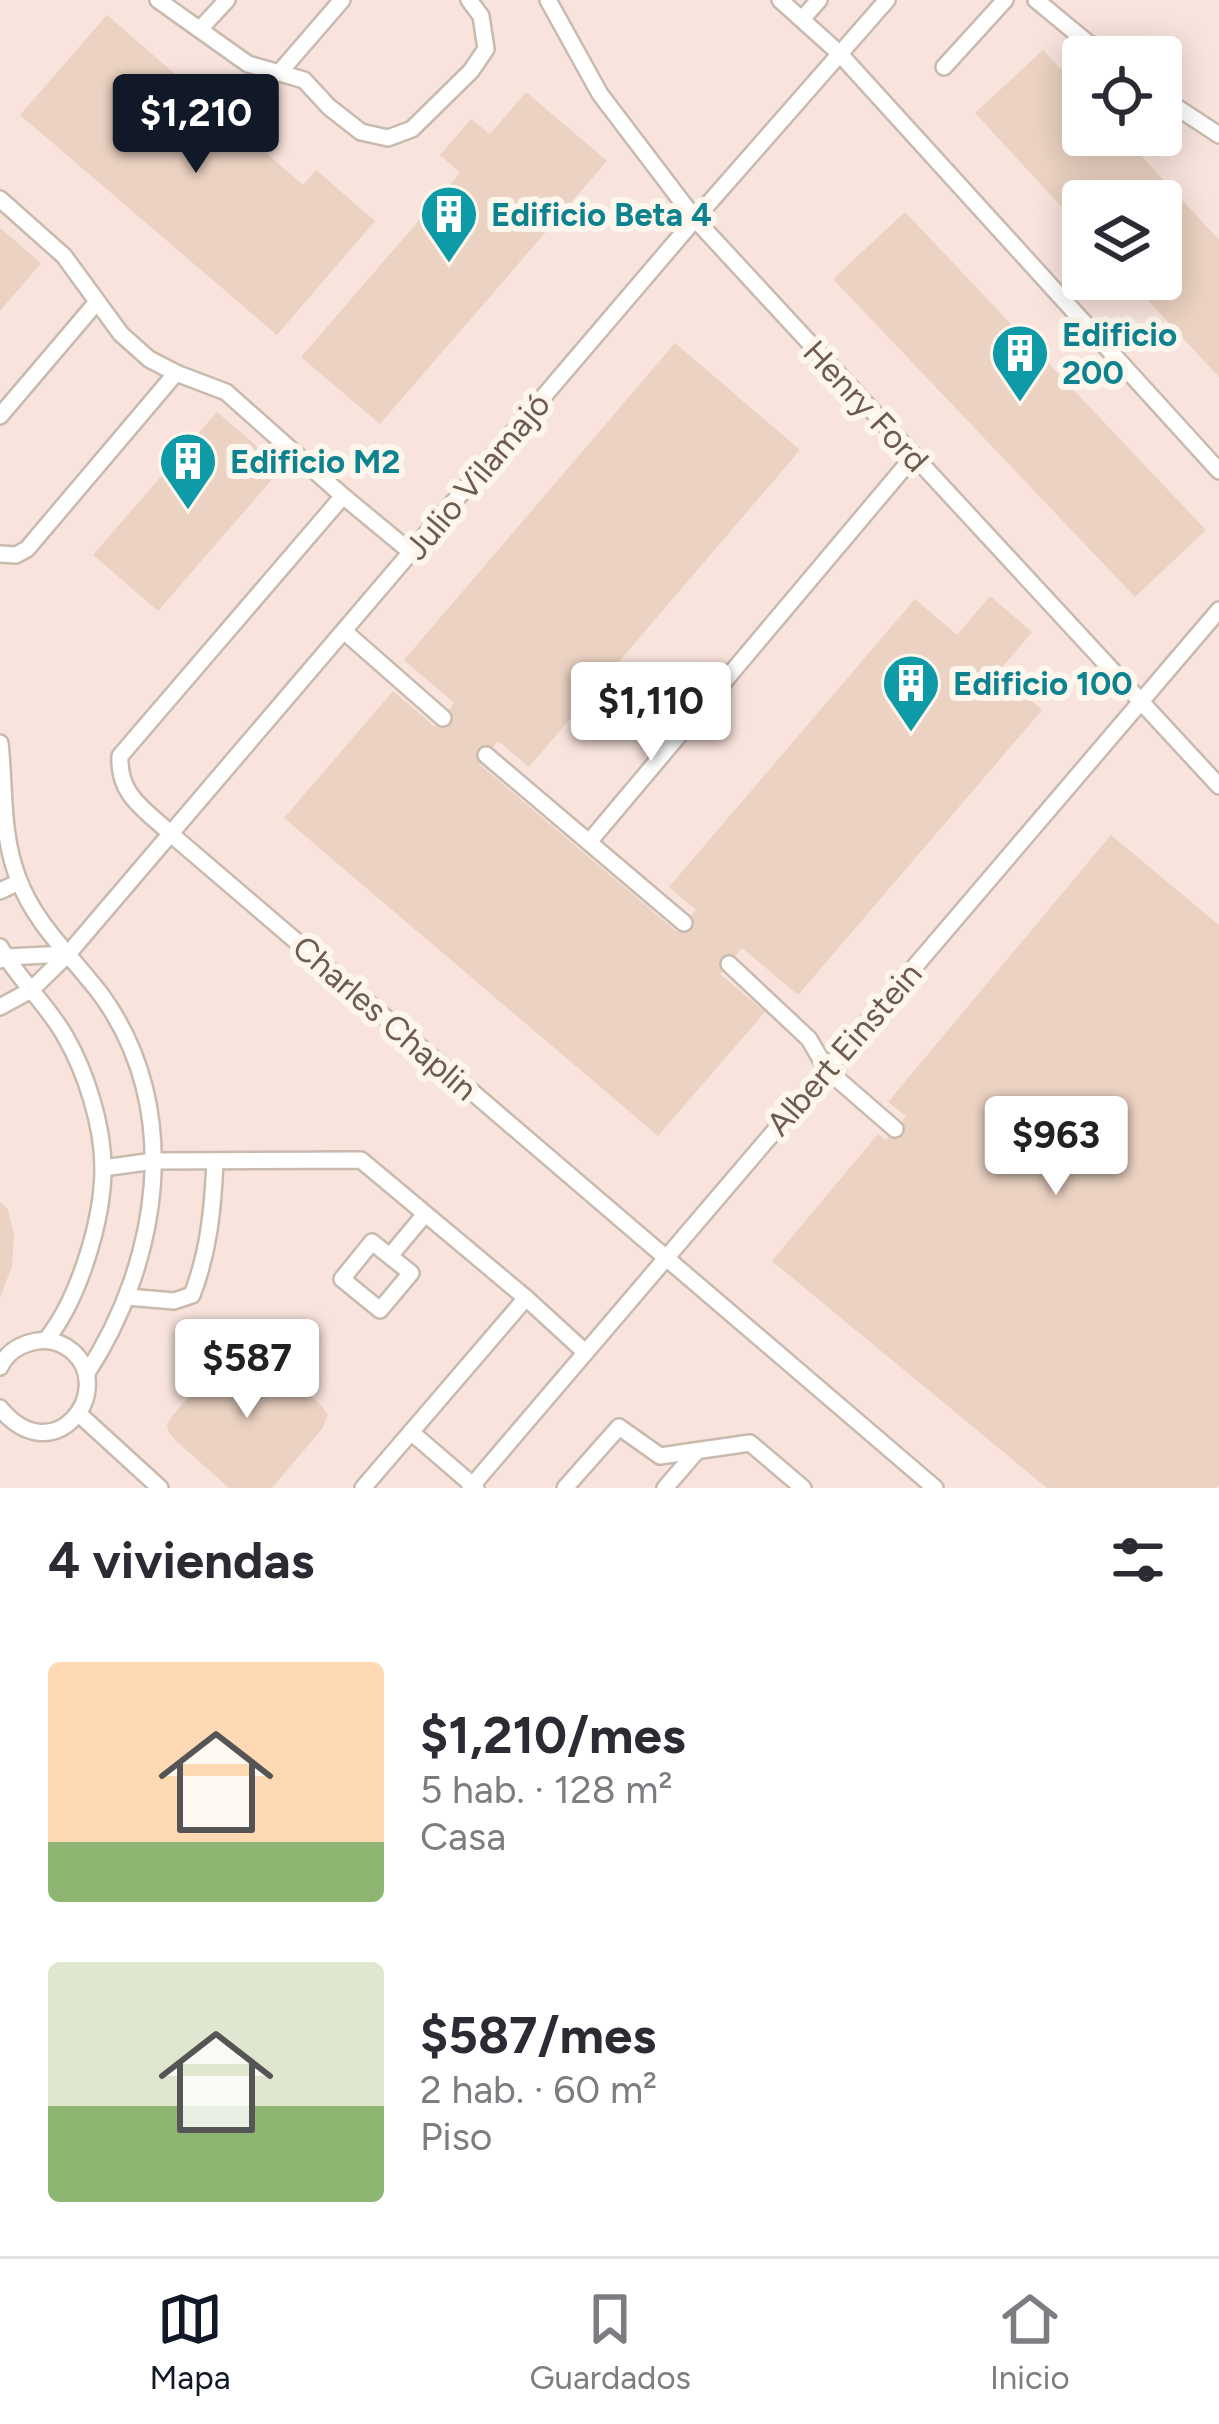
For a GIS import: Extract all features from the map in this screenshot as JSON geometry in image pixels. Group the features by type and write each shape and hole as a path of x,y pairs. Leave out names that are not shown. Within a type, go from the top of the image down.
{"lane":[{"path":"158,0 248,64 304,80 361,132 388,138 412,129 471,71 486,49 482,16 469,0"},
{"path":"200,29 227,0"},
{"path":"278,73 342,0"},
{"name":"Henry Ford","path":"548,0 600,94 694,219 1219,786"},
{"path":"780,0 839,53 1219,471"},
{"path":"801,0 802,19"},
{"path":"802,19 819,0"},
{"name":"Julio Vilamajó","path":"0,1007 32,990 68,955 694,219 887,0"},
{"path":"944,68 1005,0"},
{"path":"1036,0 1080,36"},
{"path":"1182,111 1219,135"},
{"path":"0,199 64,256 121,334 149,359 226,392 412,553"},
{"path":"0,416 96,303"},
{"path":"0,554 16,555 27,549 176,373"},
{"path":"589,842 913,457"},
{"name":"Charles Chaplin","path":"343,496 120,756 119,774 128,793 924,1484"},
{"name":"Albert Einstein","path":"472,1487 1219,610"},
{"path":"345,632 443,718"},
{"path":"0,743 8,847 19,882 36,916 104,1000 136,1058 154,1161 151,1211 137,1271 111,1336 87,1373 80,1414 61,1430 37,1433 14,1424 0,1408"},
{"path":"486,754 684,923"},
{"path":"0,891 19,882"},
{"path":"2,955 68,955"},
{"path":"2,955 66,1037 95,1105 103,1168 93,1241 71,1300 46,1340"},
{"path":"729,964 809,1039 826,1070 895,1129"},
{"path":"103,1168 154,1161 361,1160 585,1352"},
{"path":"127,1297 174,1301 192,1294 204,1264 213,1212 215,1161"},
{"path":"390,1256 425,1214"},
{"path":"372,1242 390,1256 411,1273 380,1310 342,1279 372,1242"},
{"path":"363,1488 526,1298"},
{"path":"0,1367 22,1344 46,1340 64,1345 87,1373"},
{"path":"80,1414 160,1488"},
{"path":"566,1488 620,1427 660,1456 750,1443 803,1488"},
{"path":"411,1432 472,1487"},
{"path":"665,1488 697,1450"},
{"path":"770,1488 784,1472"}],"shaded area":[{"path":"0,0 1219,0 1219,1488 0,1488"}],"building":[{"path":"107,15 303,185 316,170 375,221 277,335 20,115"},
{"name":"Edificio 200","path":"1043,50 1062,70 1062,156 1141,156 1164,180 1062,180 1062,207 975,113"},
{"name":"Edificio Beta 4","path":"526,92 607,161 380,424 301,357 460,173 440,155 471,119 490,134"},
{"name":"Edificio 200","path":"1182,200 1219,240 1219,377 1148,300 1182,300"},
{"name":"Edificio 200","path":"905,212 1206,530 1135,597 833,279"},
{"path":"0,228 41,263 0,311"},
{"name":"Edificio 100","path":"675,343 800,450 529,767 498,741 479,764 677,932 696,910 669,887 915,599 957,635 990,596 1032,632 998,672 1042,710 798,995 742,948 720,974 765,1012 658,1136 284,818 393,691 435,727 443,718 454,703 404,660"},
{"name":"Edificio M2","path":"217,412 282,468 158,611 93,555"},
{"path":"1111,835 1219,925 1216,1488 1047,1488 772,1261 878,1134 886,1140 906,1116 888,1102"},
{"path":"0,1202 8,1209 14,1236 12,1266 0,1298"},
{"path":"253,1347 328,1415 322,1429 272,1488 229,1488 175,1440 167,1425 231,1350"}],"place":[{"name":"Edificio Beta 4","path":"449,265"},
{"name":"Edificio 200","path":"1020,404"},
{"name":"Edificio M2","path":"188,512"},
{"name":"Edificio 100","path":"911,734"}]}
